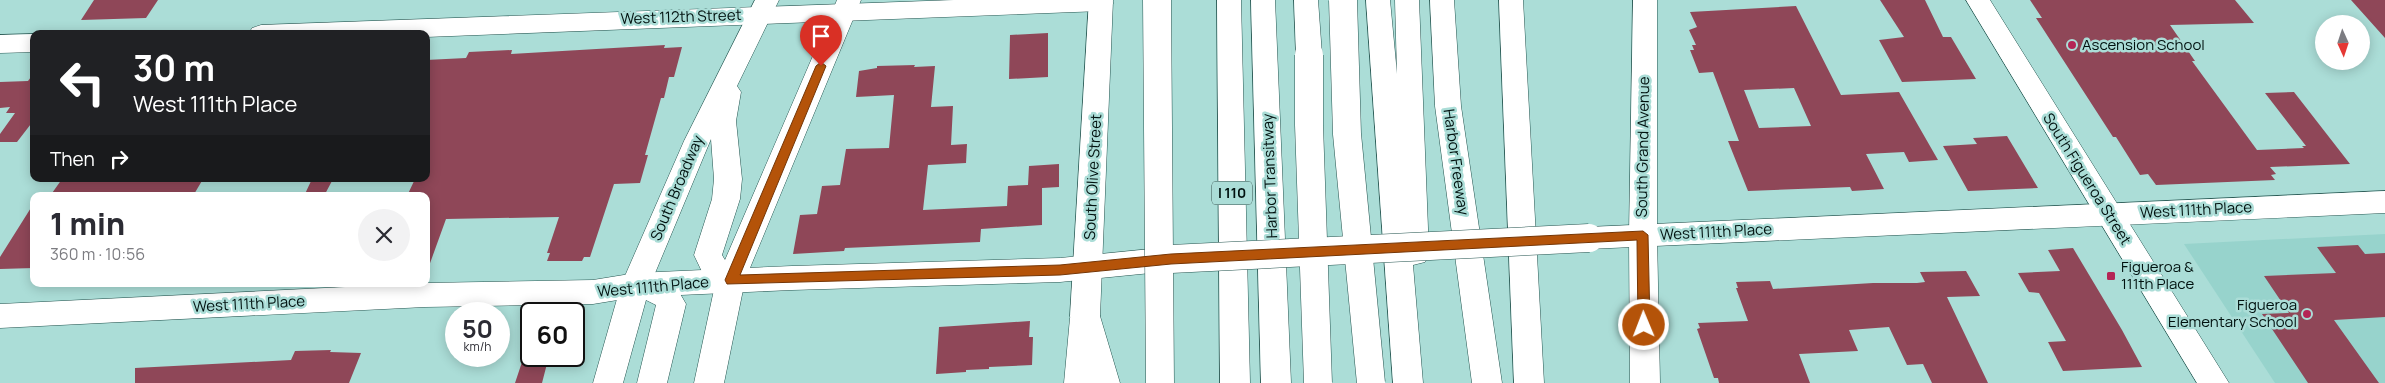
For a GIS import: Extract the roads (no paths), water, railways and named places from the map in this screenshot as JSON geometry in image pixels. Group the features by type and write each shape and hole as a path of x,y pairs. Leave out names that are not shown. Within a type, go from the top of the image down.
{"main road":[{"path":"1157,0 1160,383"},
{"name":"I 110","path":"1229,0 1235,383"},
{"name":"Harbor Transitway","path":"1263,0 1276,383"},
{"path":"1307,0 1309,126 1318,383"},
{"path":"1343,0 1347,134 1372,383"},
{"path":"1378,0 1408,383"},
{"path":"1407,0 1418,383"},
{"name":"Harbor Freeway","path":"1442,0 1448,106 1487,383"},
{"path":"1511,0 1529,383"},
{"name":"South Grand Avenue","path":"1645,0 1643,235 1645,383"},
{"name":"South Figueroa Street","path":"1978,0 2214,383"},
{"name":"West 112th Street","path":"335,30 763,7 1101,2"},
{"name":"South Olive Street","path":"1079,383 1089,268 1101,2"},
{"name":"South Broadway","path":"608,383 636,285 697,141 763,7"},
{"path":"708,383 731,280 846,7"},
{"path":"0,44 30,43"},
{"path":"731,280 714,268 708,255 726,199 728,179 724,121 732,68"},
{"name":"West 111th Place","path":"0,316 415,296 593,292 636,285 731,280 1089,268 1171,259 1643,235 2385,202"},
{"path":"636,285 665,294 671,304 652,383"},
{"path":"1085,316 1105,383"}],"place":[{"name":"Ascension School","path":"2072,45"},
{"name":"Figueroa & 111th Place","path":"2111,276"},
{"name":"Figueroa Elementary School","path":"2307,314"}]}
